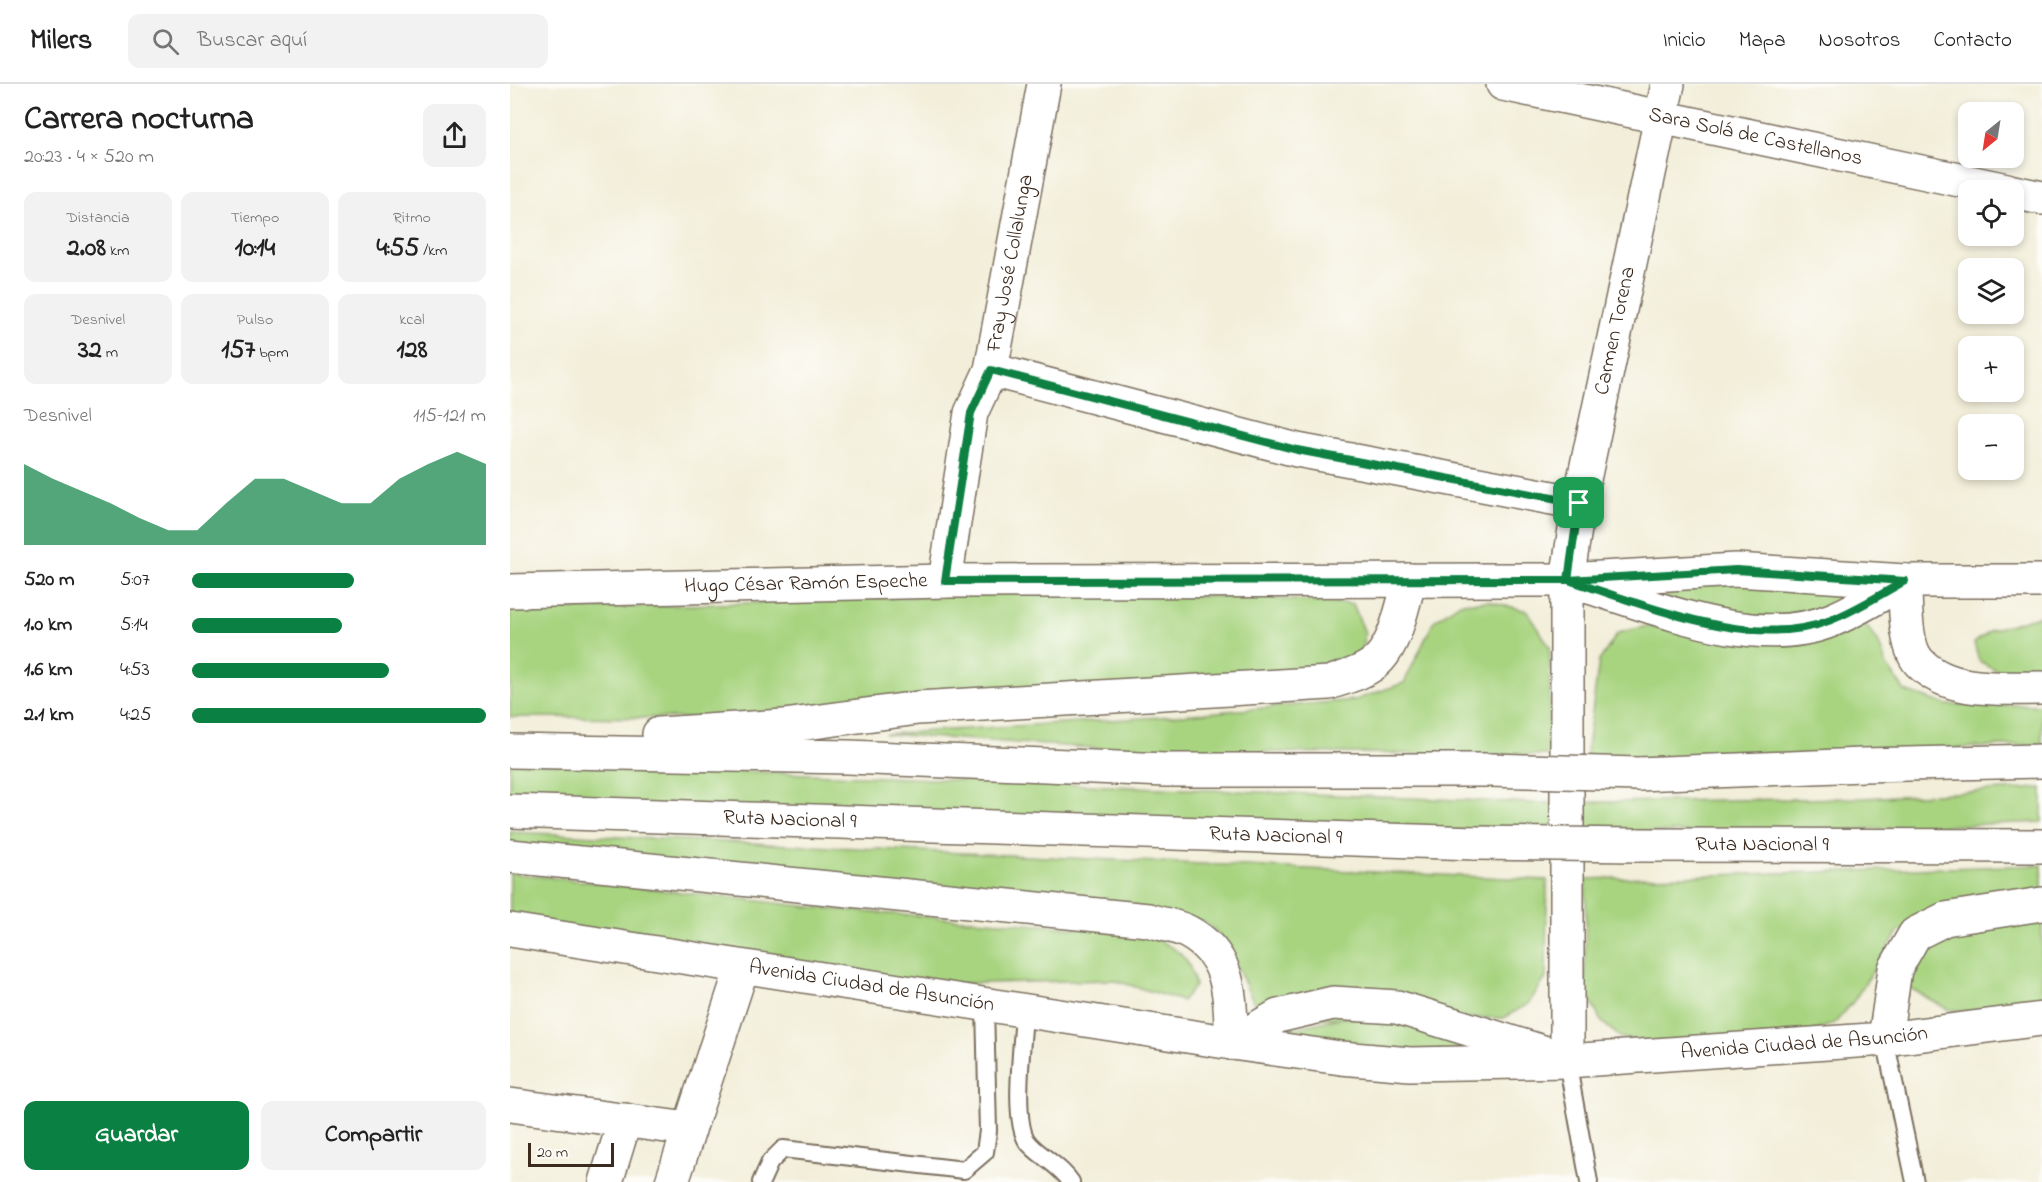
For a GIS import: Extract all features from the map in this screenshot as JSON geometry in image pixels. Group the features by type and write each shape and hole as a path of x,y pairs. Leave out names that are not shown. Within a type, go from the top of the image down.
{"main road":[{"name":"Fray José Collalunga","path":"945,581 971,413 991,370 1044,84"},
{"name":"Sara Solá de Castellanos","path":"1503,84 1959,180"},
{"name":"Carmen Torena","path":"1567,1061 1568,580 1579,503 1668,84"},
{"path":"2024,194 2042,198"},
{"path":"991,370 1297,450 1579,503"},
{"name":"Hugo César Ramón Espeche","path":"510,591 945,581 1568,580 1736,570 1905,581 2042,581"},
{"path":"510,744 784,726 918,708 1329,683 1360,672 1379,660 1390,644 1410,580"},
{"name":"Hugo César Ramón Espeche","path":"1568,580 1697,620 1765,632 1801,629 1831,620 1905,581"},
{"path":"1905,581 1906,626 1918,661 1941,678 1981,688 2042,688"},
{"path":"510,751 848,757 1166,770 1490,770 1638,774 2042,761"},
{"name":"Ruta Nacional 9","path":"510,811 1476,843 2042,846"},
{"path":"510,856 1148,920 1188,933 1212,952 1226,972 1232,1043"},
{"path":"1886,1038 1895,969 1915,934 1945,919 2042,904"},
{"name":"Avenida Ciudad de Asunción","path":"510,930 1232,1043 1410,1064 1567,1061 1886,1038 2042,1019"},
{"path":"672,1182 742,968"},
{"name":"Avenida Ciudad de Asunción","path":"1232,1043 1278,1016 1333,1003 1397,1007 1484,1032 1567,1061"},
{"path":"510,1105 688,1129"},
{"path":"606,1182 626,1120"}],"lane":[{"path":"761,1182 770,1162 783,1149 964,1170 985,1152 988,1131 985,1006"},
{"path":"1024,1012 1019,1119 1027,1142 1062,1169 1071,1182"},
{"path":"1886,1038 1915,1182"},
{"path":"1567,1061 1589,1182"}],"green space":[{"path":"1767,581 1828,592 1846,602 1801,620 1752,623 1629,587"},
{"path":"1027,593 1250,597 1353,604 1365,633 1360,659 1321,676 697,718 510,717 510,608 573,609"},
{"path":"1489,601 1527,611 1550,647 1549,755 1140,751 884,734 1159,717 1355,700 1404,683 1434,621 1460,603"},
{"path":"2042,615 2042,669 1996,670 1979,661 1974,643 1991,630"},
{"path":"1860,618 1878,641 1887,666 1905,691 1947,705 2042,705 2042,744 1655,763 1586,756 1599,661 1618,633 1647,626 1713,640"},
{"path":"510,762 1535,803 1863,798 2042,788 2042,822 1764,833 1301,829 510,801"},
{"path":"510,832 1547,880 1546,978 1528,1004 1504,1018 1261,1018 1224,939 1203,921 1154,912 510,852"},
{"path":"2042,865 2042,893 1898,932 1853,1002 1835,1023 1801,1037 1652,1043 1621,1038 1601,1021 1585,990 1586,879"},
{"path":"510,873 829,909 1143,933 1171,947 1184,958 1193,974 1195,986 1182,1001 1113,980 901,985 510,917"},
{"path":"2042,914 2042,1004 1988,1014 1947,1009 1910,988 1912,975 1928,948 1981,923"},
{"path":"1354,1015 1404,1020 1492,1051 1306,1048 1276,1032"}],"route":[{"path":"1579,503 1297,450 991,370 971,413 945,581 1568,580 1736,570 1905,581 1831,620 1801,629 1765,632 1697,620 1568,580 1579,503"}]}
